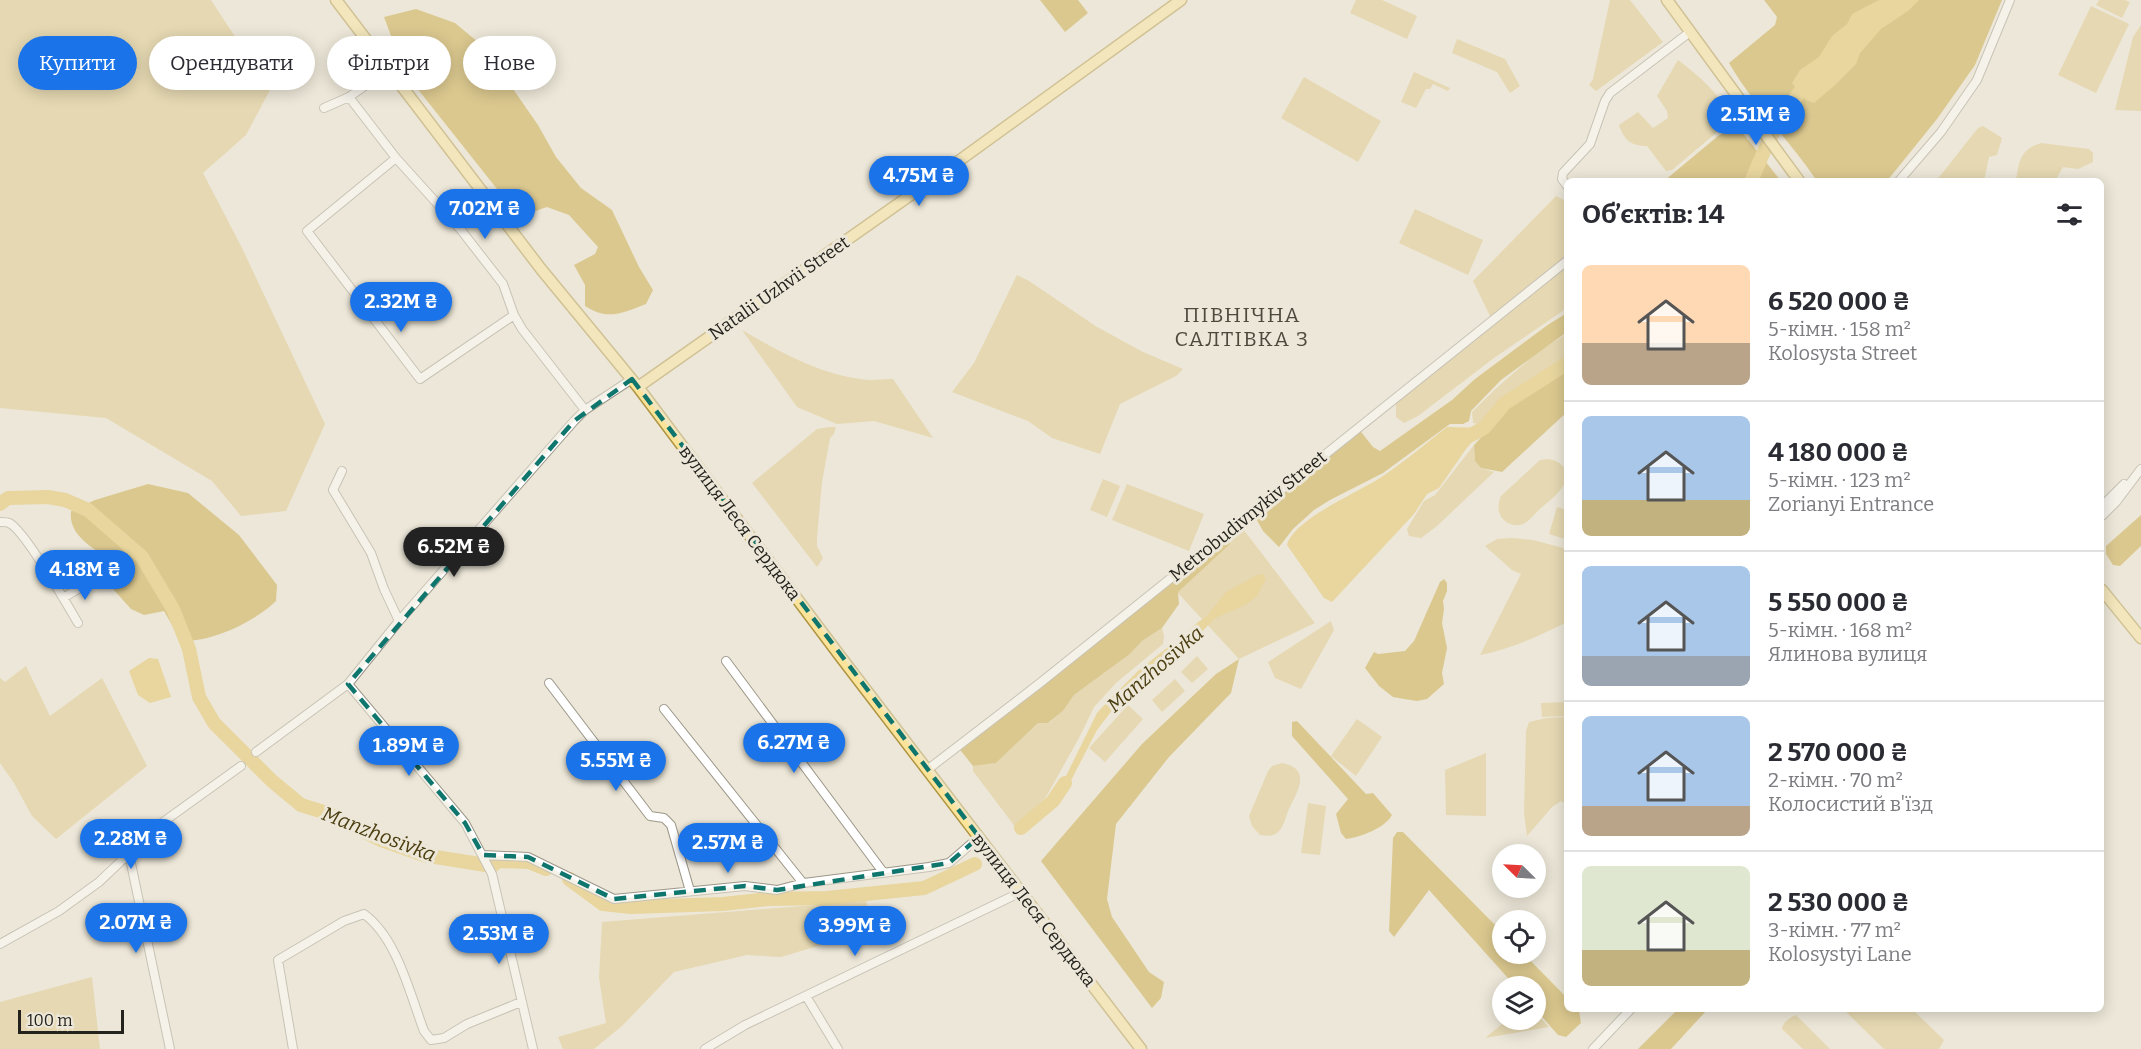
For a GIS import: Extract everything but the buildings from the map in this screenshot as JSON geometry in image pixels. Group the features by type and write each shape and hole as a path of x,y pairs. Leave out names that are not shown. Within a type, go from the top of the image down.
{"main road":[{"name":"вулиця Леся Сердюка","path":"336,0 364,36"},
{"name":"Natalii Uzhvii Street","path":"635,383 941,174 1181,0"},
{"path":"1667,0 1797,178"},
{"name":"вулиця Леся Сердюка","path":"405,90 541,269 635,383 1141,1049"},
{"path":"2104,588 2112,601"},
{"path":"2104,592 2141,638"}],"street":[{"path":"1901,178 1941,132 1977,80 2010,0"},
{"path":"1564,182 1563,173 1590,144 1610,93 1690,32"},
{"path":"324,108 349,98 360,90"},
{"path":"349,98 396,158 460,230 503,284 514,315 522,329 585,410"},
{"path":"396,158 307,231 420,380 514,315"},
{"name":"Metrobudivnykiv Street","path":"927,770 1040,683 1564,263"},
{"path":"256,752 348,684 399,621 585,410 635,383"},
{"path":"2104,504 2141,468"},
{"path":"2104,514 2116,502 2141,468"},
{"path":"342,471 333,490 371,553 399,621"},
{"path":"0,522 9,523 15,527 78,623"},
{"path":"63,598 93,580"},
{"path":"726,661 883,872"},
{"path":"549,683 650,816 664,818 671,825 690,891"},
{"path":"348,684 465,823 485,857 492,874 533,1049"},
{"path":"664,709 803,883"},
{"path":"0,944 59,911 99,882 159,825 242,766"},
{"path":"485,857 528,857 614,899 745,886 777,890 803,883 929,867 949,863 982,841"},
{"path":"129,854 170,1049"},
{"path":"705,1049 745,1025 1021,892"},
{"path":"293,1049 278,960 344,921 364,914 374,921 393,949 424,1031 430,1040 444,1038 467,1024 521,1002"},
{"path":"806,996 838,1049"},
{"path":"1593,1049 1628,1012"}],"highlighted area":[{"path":"632,379 979,837 949,863 929,867 777,890 745,886 614,899 528,857 483,855 465,823 348,684 574,421"}],"shaded area":[{"path":"0,0 211,0 235,36 149,36 149,90 270,90 246,135 203,173 241,246 325,424 286,511 241,516 212,481 106,418 0,408"},
{"path":"1040,0 1078,0 1088,13 1065,32"},
{"path":"1356,0 1382,0 1417,16 1407,39 1350,13"},
{"path":"1610,0 1630,0 1663,42 1596,91 1589,85 1593,79"},
{"path":"1764,0 2002,0 1975,65 1937,119 1889,178 1815,178 1749,94 1729,63 1775,25 1777,17"},
{"path":"2099,0 2130,2 2122,18 2096,5"},
{"path":"2091,6 2129,24 2096,93 2058,75"},
{"path":"416,9 455,23 471,36 463,36 463,90 514,90 538,125 556,157 581,188 612,210 639,267 653,290 646,304 615,314 593,311 585,306 585,285 574,265 595,254 598,247 569,215 547,207 527,214 497,189 418,90 451,90 451,36 391,36 384,17"},
{"path":"2141,25 2141,111 2115,110 2133,37"},
{"path":"1457,39 1505,59 1520,86 1510,93 1497,72 1452,53"},
{"path":"1678,60 1708,86 1721,100 1731,117 1728,123 1672,170 1666,171 1647,146 1632,143 1623,135 1619,125 1638,112 1653,128 1668,118 1667,111 1657,96"},
{"path":"1414,72 1450,88 1448,91 1433,84 1430,89 1426,89 1416,108 1401,102"},
{"path":"1304,77 1381,121 1358,162 1281,118"},
{"path":"1983,126 2002,138 1997,155 1989,157 1985,178 1938,178 1978,128"},
{"path":"1731,128 1742,132 1779,178 1668,178"},
{"path":"2041,143 2089,149 2093,153 2093,162 2078,169 2063,167 2057,178 2016,178 2022,157"},
{"path":"1556,196 1564,200 1564,262 1492,320 1473,281"},
{"path":"1415,209 1483,240 1468,275 1399,243"},
{"path":"1564,264 1564,310 1494,358 1418,416 1404,423 1396,417 1396,401"},
{"path":"1017,275 1097,327 1143,352 1183,369 1176,376 1120,404 1100,454 1052,438 1028,421 952,392 974,363"},
{"path":"1564,315 1564,334 1501,380 1471,411 1469,421 1463,424 1450,424 1383,473 1314,510 1293,529 1279,547 1263,531 1253,513 1358,428 1373,447 1380,451 1452,400 1475,379"},
{"path":"742,330 784,353 828,372 864,380 893,379 933,438 874,421 837,424 797,407"},
{"path":"1564,336 1564,374 1497,427 1473,423 1472,412 1494,390"},
{"path":"1564,372 1564,415 1502,472 1481,468 1475,461 1474,445 1508,409 1548,377"},
{"path":"836,427 830,438 822,482 817,546 823,558 817,567 752,483 817,429"},
{"path":"1474,445 1475,461 1481,468 1494,472 1437,526 1421,538 1409,536 1407,529 1424,501 1435,495"},
{"path":"1548,459 1561,464 1564,468 1563,486 1526,523 1517,525 1506,522 1499,510 1501,496 1540,460"},
{"path":"1103,479 1120,486 1107,517 1090,510"},
{"path":"148,484 188,493 239,535 277,585 276,601 256,617 232,630 206,638 181,641 164,611 144,615 131,609 104,579 103,573 108,566 108,559 77,534 73,527 71,511 95,500"},
{"path":"1127,484 1204,514 1189,551 1112,520"},
{"path":"1557,507 1564,509 1564,539 1549,534"},
{"path":"2141,515 2141,546 2120,566 2113,565 2106,554 2106,546"},
{"path":"1243,529 1315,623 1239,659 1177,592 1230,544"},
{"path":"1225,534 1230,538 1230,544 1178,592 1179,604 1162,628 1074,695 1063,711 1048,723 1038,723 996,763 973,766 957,746"},
{"path":"1497,539 1533,540 1564,548 1564,623 1525,642 1480,655 1521,574 1512,570 1485,546"},
{"path":"1444,579 1447,583 1447,591 1443,601 1442,623 1447,648 1442,673 1444,684 1427,699 1417,701 1393,697 1379,686 1365,668 1374,652 1378,654 1405,651 1414,641 1440,582"},
{"path":"1331,621 1334,630 1301,689 1275,678 1268,662"},
{"path":"1162,628 1163,644 1116,683 1094,707 1046,797 1016,828 973,771 973,766 996,763 1038,723 1049,723 1063,711 1074,695"},
{"path":"1197,656 1208,669 1192,683 1181,672"},
{"path":"1239,659 1231,693 1169,757 1116,824 1107,899 1112,917 1149,972 1164,982 1161,998 1152,1008 1041,861 1142,744 1216,674"},
{"path":"26,666 50,716 102,678 147,766 56,839 32,816 0,763 0,678 5,682"},
{"path":"1175,679 1185,691 1162,712 1152,700"},
{"path":"1564,702 1564,716 1542,717 1541,703"},
{"path":"1128,705 1143,719 1105,762 1089,748"},
{"path":"1564,717 1564,803 1561,801 1552,807 1527,836 1524,813 1526,731 1529,722"},
{"path":"1357,719 1382,737 1356,776 1331,756"},
{"path":"1297,721 1366,794 1373,793 1392,815 1389,820 1365,834 1346,839 1341,833 1336,814 1348,799 1292,736 1292,722"},
{"path":"1486,753 1486,816 1446,815 1445,770"},
{"path":"1282,763 1297,770 1300,776 1298,789 1280,830 1272,835 1260,835 1252,826 1249,816 1268,771 1272,766"},
{"path":"1308,803 1326,806 1320,855 1301,853"},
{"path":"1397,832 1403,832 1492,922 1492,960 1429,890 1394,937 1389,931 1393,838"},
{"path":"866,901 874,929 781,957 747,955 674,972 622,1026 594,1049 563,1049 558,1037 606,1023 599,978 602,922"},
{"path":"1495,964 1534,964 1546,976 1506,976"},
{"path":"92,977 100,1049 0,1049 0,1002"},
{"path":"1546,977 1564,995 1564,1012 1579,1012 1581,1023 1566,1037 1558,1035 1546,1021"},
{"path":"1675,1012 1705,1012 1671,1049 1638,1049"},
{"path":"1846,1012 1915,1012 1944,1040 1939,1049 1884,1049"},
{"path":"1796,1015 1830,1049 1803,1049 1782,1029 1787,1020"},
{"path":"1495,1030 1532,1030 1485,1038"}],"water":[{"path":"1879,0 1919,0 1908,11 1881,29 1860,53 1856,64 1835,85 1814,103 1806,100 1792,83 1800,70 1819,57 1832,36 1847,24 1852,14"},
{"path":"1447,427 1484,428 1466,449 1439,488 1427,494 1414,514 1332,602 1324,598 1287,545 1292,535 1313,516 1389,472"},
{"path":"1263,574 1266,579 1257,596 1245,605 1215,618 1199,635 1126,692 1097,730 1062,798 1053,798 1097,713 1109,700 1138,671 1168,647 1177,643 1207,616 1226,592"},
{"path":"149,658 158,659 171,697 150,703 138,695 129,671"}],"waterway":[{"name":"Manzhosivka","path":"1753,178 1783,115 1811,80"},
{"name":"Manzhosivka","path":"1469,436 1484,428 1505,403 1564,366"},
{"name":"Manzhosivka","path":"0,504 8,498 48,497 65,500 88,510 142,557 173,609 189,649 199,697 214,723 272,781 301,805 327,813 381,840 423,855 492,866 498,861 529,862 546,869"},
{"name":"Manzhosivka","path":"1021,828 1053,801 1065,783"},
{"name":"Manzhosivka","path":"569,879 603,904 631,907 723,904 769,899 827,898 924,888 975,864"}],"district":[{"name":"ПІВНІЧНА САЛТІВКА 3","path":"1242,327"}]}
